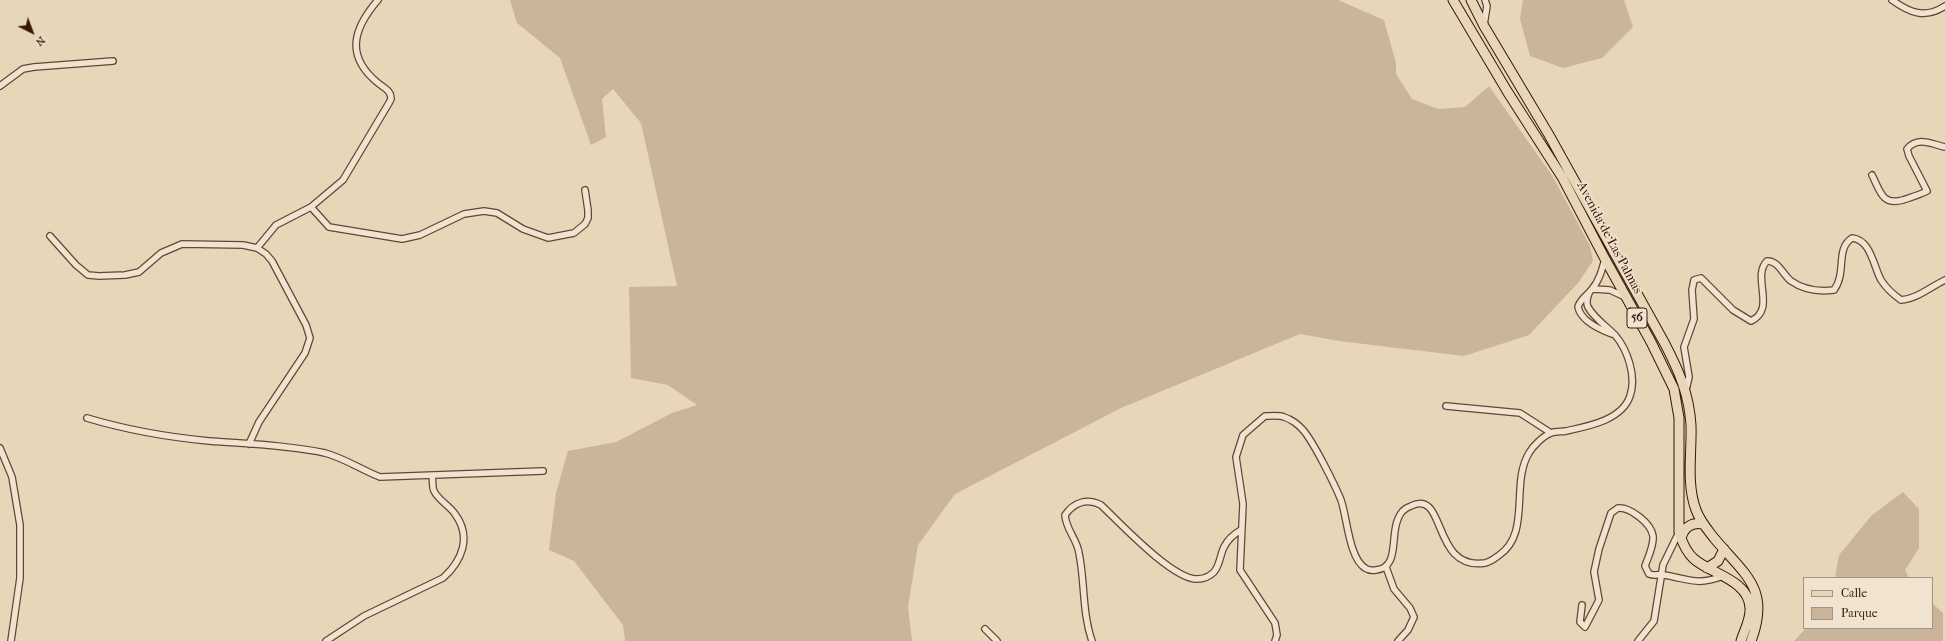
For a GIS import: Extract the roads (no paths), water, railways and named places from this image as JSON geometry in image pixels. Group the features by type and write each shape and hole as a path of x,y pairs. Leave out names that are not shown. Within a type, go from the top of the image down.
{"main road":[{"name":"Avenida de Las Palmas","path":"1453,0 1507,91 1562,177 1604,259 1651,342 1674,389 1678,404 1680,535"},
{"name":"Avenida de Las Palmas","path":"1471,0 1484,26 1553,141 1666,344 1686,390 1691,425 1690,472 1692,495 1696,510 1703,524 1752,584 1758,598 1759,613 1751,641"},
{"path":"1703,524 1698,523 1689,526 1680,535 1693,558 1707,568 1739,586 1749,602 1750,613 1741,641"},
{"path":"1707,568 1718,561 1724,549"}],"street":[{"path":"257,248 276,225 311,207 344,180 391,99 389,92 367,72 358,61 356,45 361,21 378,0"},
{"path":"1484,26 1487,6 1485,0"},
{"path":"1892,0 1913,13 1926,14 1936,12 1945,6"},
{"path":"0,86 24,69 34,66 113,61"},
{"path":"1872,175 1883,196 1889,201 1893,202 1919,195 1927,191 1909,156 1907,149 1912,144 1919,141 1945,147"},
{"path":"311,207 329,226 402,239 420,235 464,214 484,211 497,213 523,229 548,238 574,233 585,224 588,218 585,190"},
{"path":"50,236 76,265 88,274 99,276 125,275 139,272 161,253 182,244 243,245 257,248 266,254 272,261 306,325 310,338 305,353 259,422 249,444"},
{"path":"1686,390 1689,377 1684,347 1694,320 1692,290 1694,280 1701,278 1733,310 1751,320 1758,318 1762,312 1764,295 1762,270 1767,261 1775,263 1790,280 1799,286 1816,292 1834,290 1839,284 1842,270 1842,250 1846,242 1852,238 1858,238 1865,245 1881,280 1891,292 1901,300 1913,299 1930,287 1945,280"},
{"path":"1275,641 1275,623 1240,570 1243,504 1236,457 1243,435 1265,416 1285,417 1304,430 1341,500 1357,559 1362,566 1372,571 1386,567 1391,560 1397,520 1412,504 1424,504 1432,509 1447,546 1464,562 1477,564 1488,563 1502,554 1513,540 1518,520 1524,462 1536,445 1551,433 1607,419 1616,414 1627,402 1631,394 1632,374 1626,353 1614,335 1589,309 1586,302 1598,280 1604,259"},
{"path":"1614,335 1601,330 1579,311 1579,303 1591,291 1610,290 1625,297"},
{"path":"1446,406 1520,413 1551,433"},
{"path":"87,418 126,429 208,441 300,449 324,453 338,457 380,478 542,471"},
{"path":"0,448 12,477 20,525 20,578 11,641"},
{"path":"326,641 364,616 443,578 453,569 464,547 463,534 456,514 434,491 432,476"},
{"path":"1092,641 1086,625 1079,552 1066,524 1065,516 1074,505 1086,501 1101,505 1155,555 1183,575 1197,579 1207,577 1214,572 1224,547 1230,537 1241,530"},
{"path":"1582,605 1580,622 1585,627 1599,600 1594,572 1599,548 1607,524 1611,513 1616,509 1623,508 1632,512 1647,525 1653,536 1645,568 1651,575 1662,574 1698,582 1708,581 1722,576"},
{"path":"1638,641 1654,621 1663,565 1680,535"},
{"path":"1386,567 1394,589 1410,608 1414,616 1408,630 1398,641"},
{"path":"985,629 998,641"}]}
